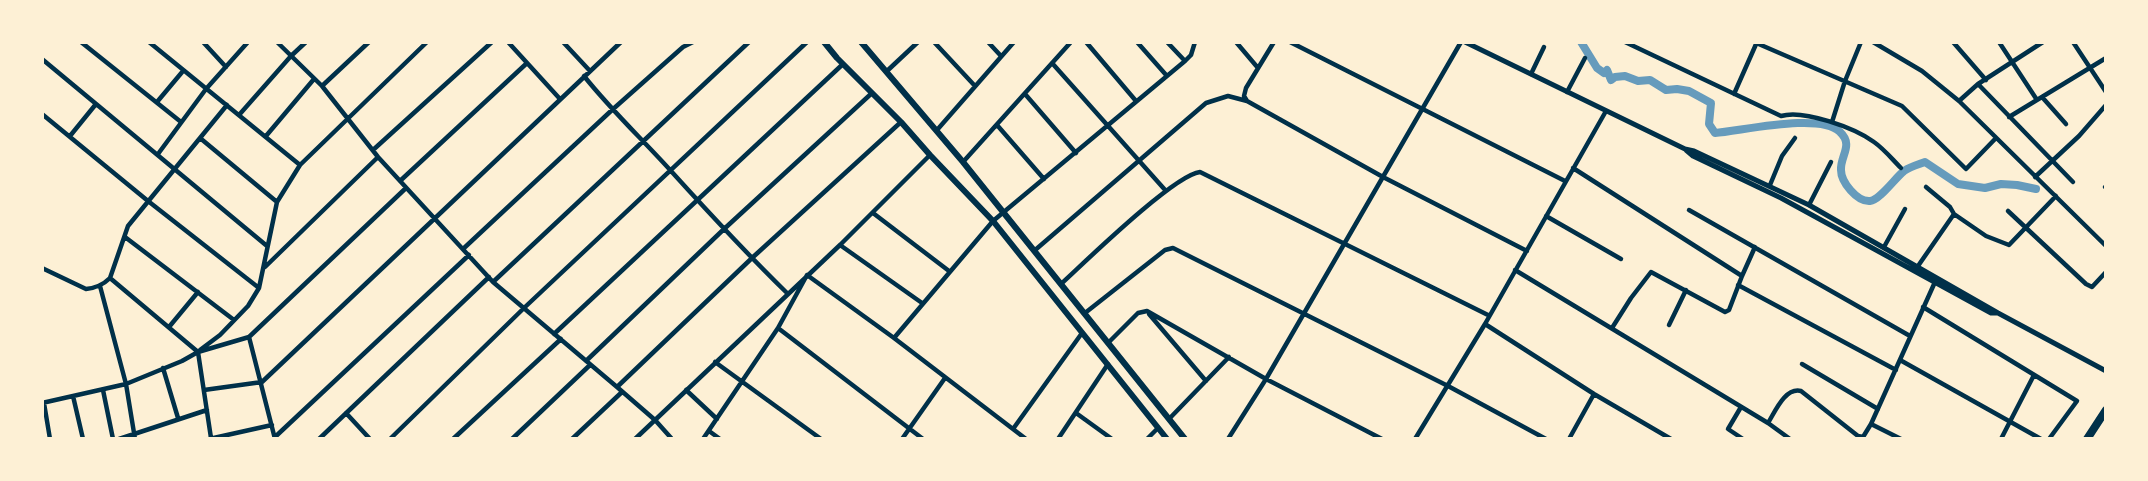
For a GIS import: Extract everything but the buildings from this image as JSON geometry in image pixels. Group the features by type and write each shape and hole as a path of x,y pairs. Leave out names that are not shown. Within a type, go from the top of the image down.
{"highway":[{"path":"2087,439 2106,410"}],"main road":[{"path":"824,42 993,221 1167,439"},
{"path":"861,42 1005,213 1185,439"}],"street":[{"path":"81,42 181,122"},
{"path":"148,42 300,165"},
{"path":"204,42 226,67"},
{"path":"158,154 206,89 248,42"},
{"path":"277,42 322,86 378,157 493,282 655,420 672,439"},
{"path":"239,115 306,42"},
{"path":"322,86 369,42"},
{"path":"50,439 43,403 126,384 182,361 198,352 248,306 259,288 277,202 300,165 427,42"},
{"path":"373,150 492,42"},
{"path":"508,42 560,99"},
{"path":"563,42 590,71"},
{"path":"463,249 612,110 683,47 693,42"},
{"path":"493,282 749,42"},
{"path":"390,439 524,308 807,42"},
{"path":"886,71 918,42"},
{"path":"934,42 975,86"},
{"path":"988,42 1001,56"},
{"path":"937,130 1014,42"},
{"path":"963,162 1071,42"},
{"path":"1086,42 1136,101"},
{"path":"1137,42 1167,76"},
{"path":"1167,42 1185,61"},
{"path":"894,338 993,221 1185,61 1191,55 1195,42"},
{"path":"1236,42 1258,68"},
{"path":"1247,101 1244,96 1246,88 1274,42"},
{"path":"1290,42 1565,181"},
{"path":"1228,439 1266,379 1463,42 1684,149 1693,156 1884,247 1998,313 2106,371"},
{"path":"1625,42 1781,116 1801,113 1832,122 1872,140 1901,168"},
{"path":"1734,94 1756,42 1902,106 1966,170 1996,138"},
{"path":"1832,122 1861,42"},
{"path":"1873,42 1922,71 1959,101 2106,246"},
{"path":"1999,42 2037,100"},
{"path":"1959,101 1978,84 2043,42"},
{"path":"2073,42 2106,92"},
{"path":"204,390 262,382 436,219 618,43"},
{"path":"1955,43 1986,80"},
{"path":"1531,74 1544,47"},
{"path":"1567,92 1585,58"},
{"path":"2009,117 2106,58"},
{"path":"42,59 267,246"},
{"path":"400,181 527,63"},
{"path":"1052,63 1166,190"},
{"path":"554,334 843,64"},
{"path":"157,102 183,70"},
{"path":"584,76 612,110 723,230 788,294"},
{"path":"266,136 314,79"},
{"path":"1978,84 2073,182"},
{"path":"512,439 723,230 872,93"},
{"path":"1025,94 1076,153"},
{"path":"1034,250 1206,103 1228,96 1247,101 1383,177 1527,251"},
{"path":"2042,97 2066,124"},
{"path":"70,136 96,104"},
{"path":"42,268 86,289 100,286 110,278 128,226 227,105"},
{"path":"2035,177 2079,136 2106,105"},
{"path":"1415,439 1485,324 1488,315 1606,111"},
{"path":"42,114 259,288"},
{"path":"617,387 752,258 901,122"},
{"path":"997,125 1044,179"},
{"path":"200,138 277,202"},
{"path":"1770,185 1782,156 1795,138"},
{"path":"1684,149 1694,151 1809,204 1843,229 1991,313 1998,313"},
{"path":"635,439 840,245 930,156"},
{"path":"264,267 378,157"},
{"path":"1809,204 1831,162"},
{"path":"1573,168 1742,276"},
{"path":"1062,283 1166,190 1192,173 1200,172 1488,315"},
{"path":"1926,187 1950,207 1954,214 1986,236 2007,245 2011,244 2056,196"},
{"path":"198,352 249,337 406,188"},
{"path":"1884,247 1905,209"},
{"path":"1689,210 1910,336"},
{"path":"2008,211 2086,284 2092,287 2106,272"},
{"path":"873,213 949,271"},
{"path":"1918,267 1954,214"},
{"path":"1546,216 1621,259"},
{"path":"125,237 234,320"},
{"path":"840,245 922,303"},
{"path":"1612,328 1651,272 1725,312 1729,310 1755,247"},
{"path":"1085,313 1165,250 1173,248 1448,386 1546,439"},
{"path":"275,438 469,255"},
{"path":"1515,270 1768,423 1790,439"},
{"path":"703,439 778,328 807,275"},
{"path":"807,275 1026,439"},
{"path":"319,439 489,277"},
{"path":"110,278 198,352 210,439 272,425"},
{"path":"1768,423 1788,394 1796,390 1801,391 1858,436 1863,437 1878,409 1935,282"},
{"path":"1738,285 1896,370"},
{"path":"100,286 126,384 134,436"},
{"path":"1669,325 1686,290"},
{"path":"169,327 198,292"},
{"path":"1923,307 2077,401 2049,439"},
{"path":"1147,311 1206,381"},
{"path":"1109,342 1137,313 1147,311 1266,379 1382,439"},
{"path":"1485,324 1594,394 1671,439"},
{"path":"778,328 923,439"},
{"path":"1013,429 1082,333"},
{"path":"249,337 275,438"},
{"path":"453,439 561,339"},
{"path":"1169,419 1229,357"},
{"path":"1900,360 2041,439"},
{"path":"715,362 821,439"},
{"path":"1058,439 1108,364"},
{"path":"1802,364 1878,409"},
{"path":"163,368 178,418"},
{"path":"2001,439 2034,375"},
{"path":"902,439 945,378"},
{"path":"103,390 113,439"},
{"path":"686,390 717,418"},
{"path":"572,439 622,392"},
{"path":"1569,439 1594,394"},
{"path":"73,396 83,439"},
{"path":"1741,407 1728,429 1743,439"},
{"path":"119,439 134,436 178,418 207,410"},
{"path":"346,413 370,439"},
{"path":"1076,413 1112,439"},
{"path":"1871,424 1901,439"},
{"path":"1147,439 1157,429"},
{"path":"709,431 720,439"}],"waterway":[{"path":"1581,42 1597,68 1604,73 1607,70 1611,80 1625,76 1638,81 1650,80 1666,90 1689,91 1711,103 1709,124 1715,133 1780,124 1816,123 1830,126 1840,132 1846,141 1841,165 1844,180 1855,195 1865,200 1874,200 1904,171 1925,162 1958,184 1985,188 2001,184 2017,185 2036,189"}]}
